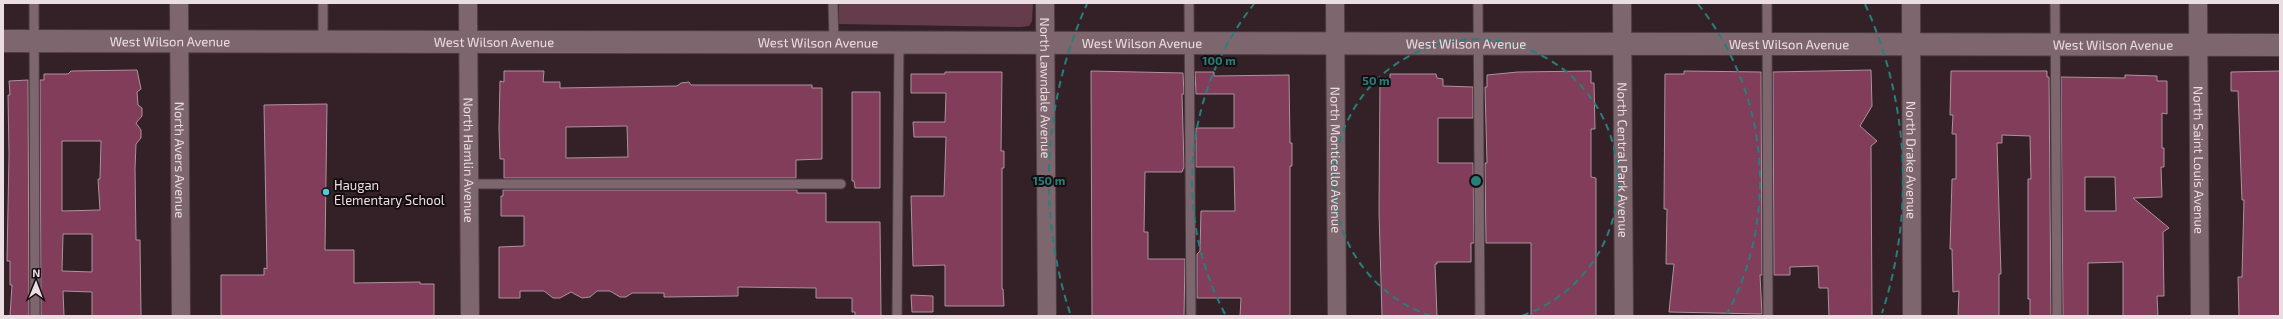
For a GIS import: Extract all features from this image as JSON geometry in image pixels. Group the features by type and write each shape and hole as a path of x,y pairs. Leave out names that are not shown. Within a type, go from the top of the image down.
{"street":[{"name":"North Avers Avenue","path":"179,3 181,316"},
{"name":"North Hamlin Avenue","path":"468,3 470,316"},
{"name":"North Lawndale Avenue","path":"1045,3 1047,316"},
{"name":"North Monticello Avenue","path":"1335,3 1337,316"},
{"name":"North Central Park Avenue","path":"1622,3 1624,316"},
{"name":"North Drake Avenue","path":"1911,3 1912,316"},
{"name":"North Saint Louis Avenue","path":"2198,3 2200,316"},
{"name":"West Wilson Avenue","path":"3,40 2280,45"}],"lane":[{"path":"34,3 36,316"},
{"path":"323,3 324,41"},
{"path":"833,3 834,42"},
{"path":"1189,3 1191,316"},
{"path":"1478,3 1480,316"},
{"path":"1767,3 1768,316"},
{"path":"2055,3 2057,316"},
{"path":"897,316 898,42"},
{"path":"469,184 841,184"}],"shaded area":[{"path":"839,3 1033,3 1032,21 1029,26 1021,27 839,24"}],"building":[{"path":"137,70 141,89 137,92 138,105 142,108 142,116 136,123 141,130 141,138 136,144 135,169 136,240 140,240 141,316 92,316 92,292 63,291 64,316 41,316 40,80 44,80 44,74 68,74 71,71","holes":["62,141 101,141 100,179 98,179 100,210 62,211","63,234 92,234 92,272 62,271"]},
{"path":"1871,70 1872,106 1860,126 1877,141 1871,146 1872,316 1829,316 1828,288 1819,288 1818,266 1790,267 1790,275 1774,275 1773,72"},
{"path":"504,71 544,71 543,82 560,82 560,88 677,86 681,83 689,82 691,85 812,85 812,88 822,88 822,159 796,160 796,178 504,178 504,159 500,159 499,129 500,81 504,82","holes":["627,126 628,157 566,158 566,127"]},
{"path":"1091,71 1183,73 1184,94 1182,94 1184,167 1182,172 1145,172 1144,232 1148,232 1148,259 1185,259 1184,316 1092,316"},
{"path":"1591,71 1591,83 1594,83 1595,129 1591,129 1591,177 1596,178 1596,316 1531,316 1531,243 1486,243 1485,163 1487,163 1485,87 1487,87 1487,75 1518,72"},
{"path":"1684,71 1761,72 1762,275 1760,275 1762,314 1669,312 1674,264 1666,264 1667,209 1664,209 1665,74 1684,74"},
{"path":"1951,71 2047,71 2047,77 2049,77 2051,316 2030,316 2030,299 2028,299 2028,179 2031,179 2030,136 2002,135 2002,143 1997,143 2001,274 1999,274 1999,316 1958,316 1959,291 1953,292 1952,249 1950,249 1952,179 1956,179 1956,134 1952,134 1953,115 1950,115"},
{"path":"2280,71 2280,316 2239,316 2238,277 2242,277 2244,200 2242,200 2238,91 2231,91 2231,72"},
{"path":"945,72 1002,72 1001,151 1004,151 1004,168 1002,168 1002,289 1004,306 945,306 945,265 913,266 911,196 944,196 946,137 914,137 913,122 945,122 946,93 911,93 911,74 945,74"},
{"path":"1195,72 1214,72 1214,76 1289,75 1290,143 1292,143 1292,166 1290,166 1290,316 1240,316 1241,298 1197,298 1197,254 1200,251 1201,211 1235,211 1234,167 1196,167 1196,128 1234,128 1234,94 1196,94"},
{"path":"1390,74 1436,74 1437,78 1443,79 1443,86 1473,87 1473,118 1438,118 1438,163 1473,163 1474,243 1471,243 1471,262 1437,262 1437,264 1435,264 1437,316 1382,316 1379,212 1380,78 1390,78"},
{"path":"2125,75 2157,76 2157,81 2167,81 2167,114 2162,113 2162,148 2164,148 2164,167 2161,167 2162,197 2133,198 2169,228 2163,232 2164,296 2157,296 2158,316 2123,316 2123,262 2088,263 2088,316 2063,316 2061,77 2125,78","holes":["2085,177 2115,177 2116,211 2085,211"]},
{"path":"28,80 29,316 10,316 12,285 10,285 10,261 7,261 9,81"},
{"path":"852,92 880,92 880,188 855,188 854,181 852,181"},
{"path":"327,104 325,250 354,250 354,283 420,282 420,284 434,284 434,316 221,316 221,275 264,275 264,268 267,269 264,105"},
{"path":"503,190 797,190 797,193 826,193 826,222 880,222 881,316 855,316 855,312 852,312 852,298 816,298 816,288 738,287 738,296 664,297 664,293 632,293 626,297 620,297 610,291 597,291 590,297 582,298 571,292 560,298 553,298 544,291 520,291 520,298 499,298 499,247 524,246 524,216 501,216 501,196 503,196"},
{"path":"911,295 933,296 933,312 912,312"}],"place":[{"name":"Haugan Elementary School","path":"326,192"}]}
